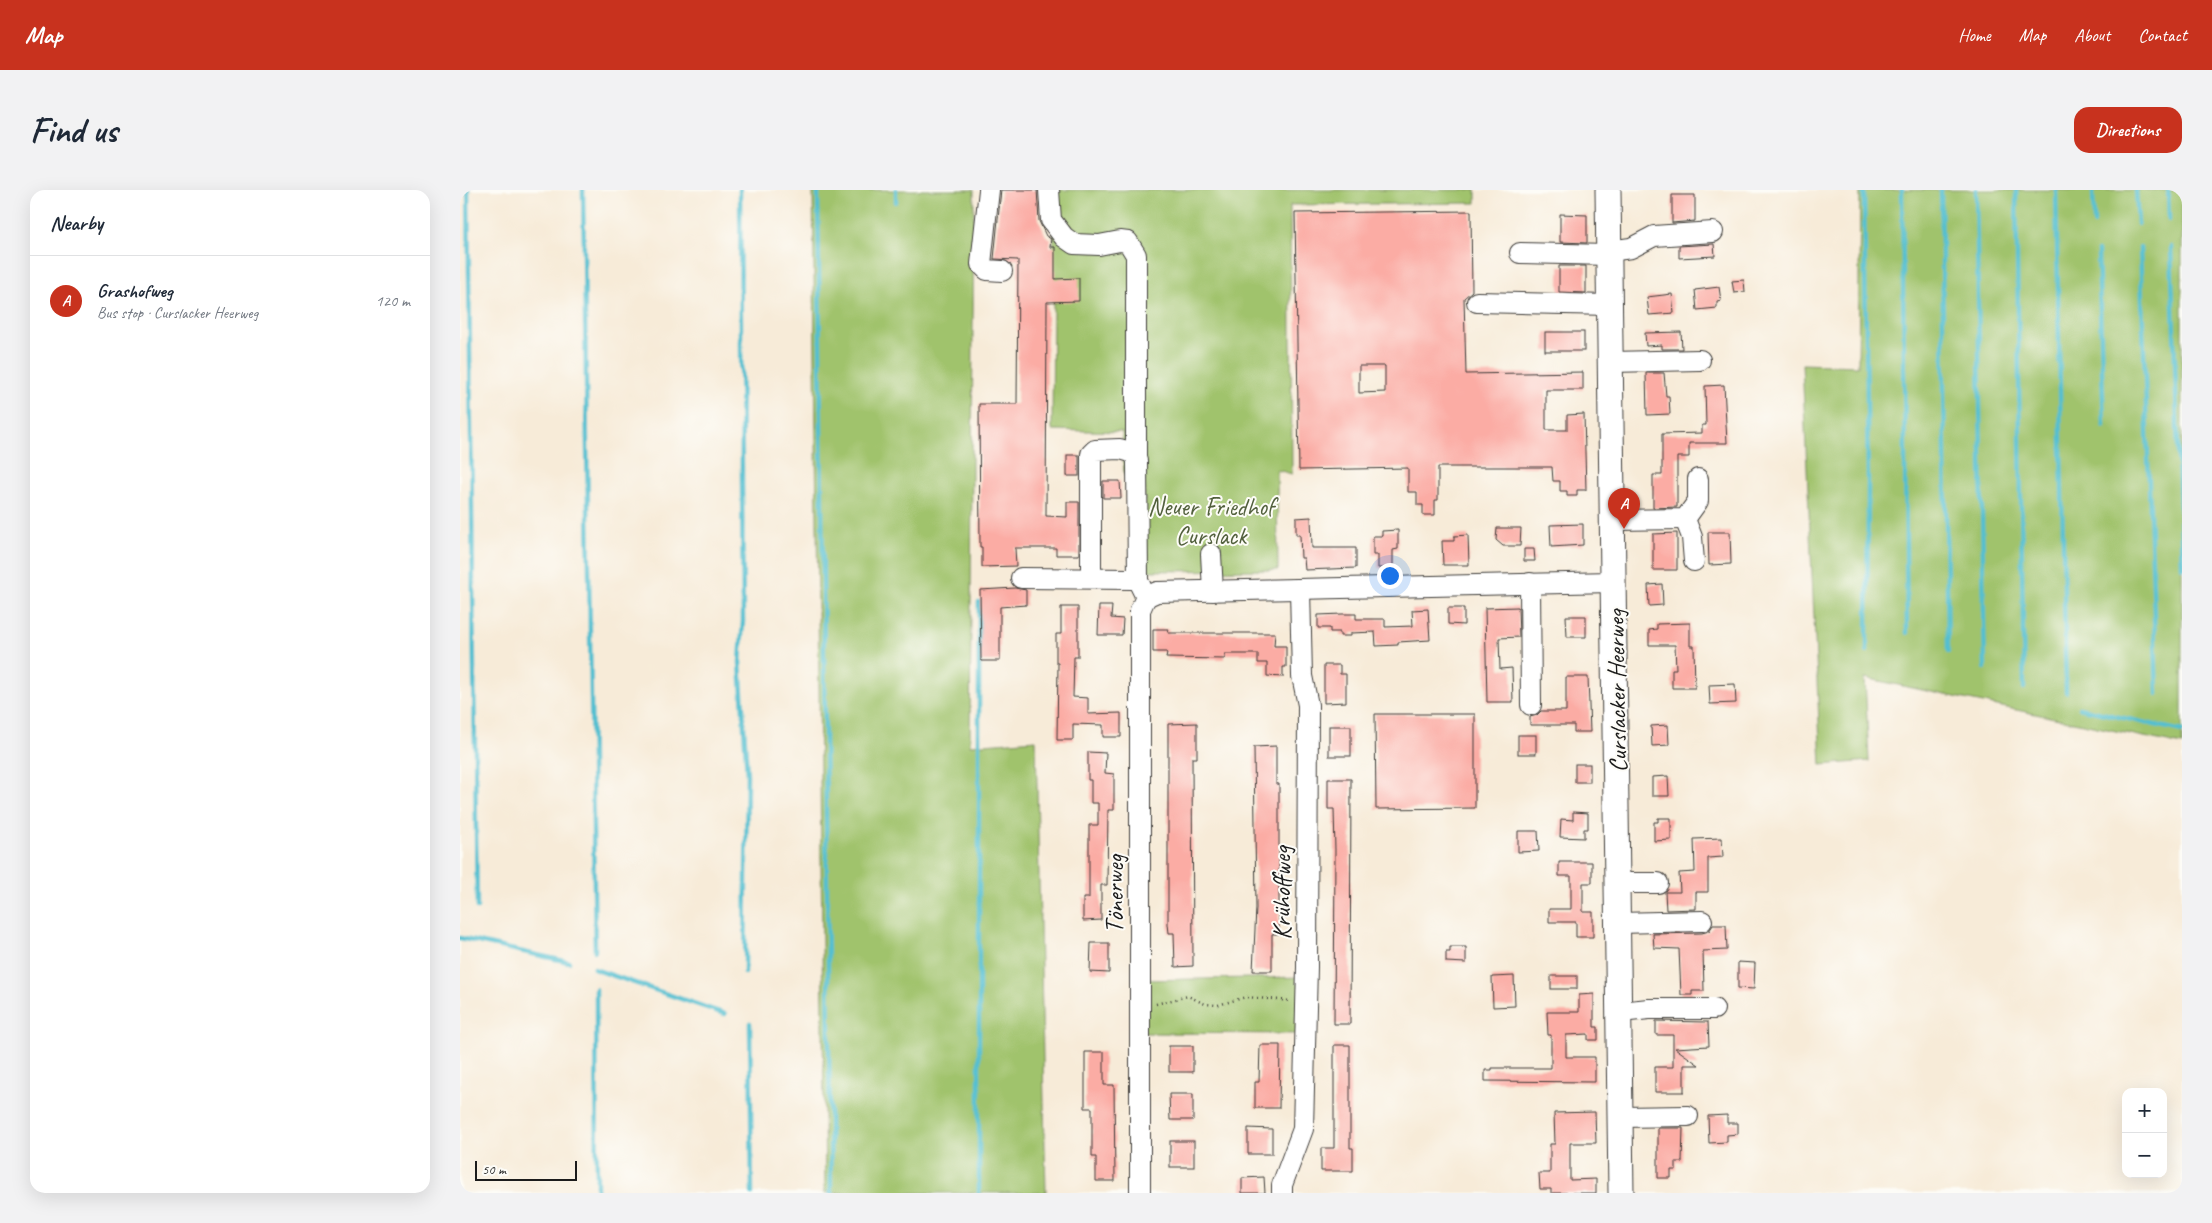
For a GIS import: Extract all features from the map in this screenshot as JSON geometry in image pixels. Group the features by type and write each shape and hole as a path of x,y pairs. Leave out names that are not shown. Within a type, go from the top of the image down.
{"main road":[{"name":"Curslacker Heerweg","path":"1608,190 1622,1193"}],"street":[{"path":"989,190 981,264 987,270 1002,271"},
{"name":"Tönerweg","path":"1049,190 1052,220 1064,237 1074,244 1099,245 1120,241 1128,242 1136,255 1136,457 1142,589 1140,610 1140,1193"},
{"path":"1520,253 1609,253 1631,248 1654,236 1713,232"},
{"path":"1477,302 1610,305"},
{"path":"1611,362 1700,360"},
{"path":"1091,578 1092,451 1129,450 1136,457"},
{"path":"1686,519 1698,501 1698,479"},
{"path":"1613,520 1686,519"},
{"path":"1686,519 1692,537 1694,561"},
{"path":"1211,554 1213,591"},
{"path":"1021,578 1091,578 1157,592 1614,582"},
{"path":"1530,584 1531,705"},
{"name":"Krühoffweg","path":"1282,1193 1282,1185 1303,1129 1306,1005 1308,704 1302,676 1300,589"},
{"path":"1618,883 1658,883"},
{"path":"1618,923 1702,921"},
{"path":"1620,1012 1649,1009 1714,1009"},
{"path":"1621,1117 1688,1116"}],"path":[{"path":"1140,1008 1188,996 1205,1004 1218,1005 1246,997 1306,1005"}],"green space":[{"path":"813,190 974,190 970,745 1036,740 1046,1193 825,1193"},
{"name":"Neuer Friedhof Curslack","path":"1054,190 1476,190 1476,203 1290,205 1292,474 1277,470 1278,570 1145,571 1144,471 1124,475 1122,432 1052,430"},
{"path":"1860,190 2182,190 2182,745 1865,678 1869,761 1821,765 1802,364 1858,366"},
{"path":"1307,977 1305,1034 1140,1033 1140,980"}],"building":[{"path":"1001,190 1037,190 1039,221 1046,236 1051,239 1050,247 1055,247 1055,279 1079,278 1079,301 1047,302 1046,516 1067,517 1067,502 1079,502 1079,555 1056,555 1056,548 1015,548 1016,566 982,567 982,547 980,547 979,404 1017,404 1018,260 994,259"},
{"path":"1672,195 1695,195 1695,221 1672,223"},
{"path":"1471,211 1472,291 1464,298 1466,374 1583,372 1583,390 1546,390 1546,430 1567,430 1567,415 1584,414 1586,490 1577,490 1577,496 1567,496 1567,491 1560,491 1560,481 1553,481 1552,467 1438,467 1438,500 1435,500 1435,515 1423,515 1423,505 1417,505 1417,492 1408,492 1408,468 1299,470 1295,213","holes":["1359,366 1385,366 1385,392 1359,393"]},
{"path":"1560,214 1587,215 1587,243 1560,242"},
{"path":"1714,244 1715,256 1679,258 1679,246"},
{"path":"1559,266 1586,266 1586,293 1559,292"},
{"path":"1744,280 1745,292 1734,293 1732,281"},
{"path":"1719,287 1721,301 1717,302 1717,308 1697,310 1695,290"},
{"path":"1672,294 1674,313 1649,315 1647,297"},
{"path":"1545,332 1584,332 1584,351 1545,351"},
{"path":"1681,332 1682,349 1662,349 1662,345 1646,346 1645,333"},
{"path":"1646,373 1664,373 1666,396 1669,396 1670,414 1647,415"},
{"path":"1724,385 1727,443 1689,443 1689,457 1677,457 1677,507 1653,508 1653,475 1662,475 1662,434 1702,433 1702,425 1706,425 1705,386"},
{"path":"1067,455 1079,455 1079,476 1067,476"},
{"path":"1103,481 1120,481 1121,498 1103,498"},
{"path":"1311,517 1312,548 1356,548 1356,568 1305,570 1304,558 1301,558 1300,535 1296,535 1296,518"},
{"path":"1583,524 1583,545 1551,547 1550,525"},
{"path":"1497,528 1521,528 1520,546 1503,546 1496,540"},
{"path":"1398,530 1398,549 1393,550 1393,568 1378,568 1378,555 1373,555 1373,536 1382,536 1382,531"},
{"path":"1708,532 1730,532 1731,564 1709,565"},
{"path":"1677,533 1677,570 1653,570 1653,534"},
{"path":"1468,535 1469,565 1443,565 1442,541 1454,541 1454,536"},
{"path":"1524,549 1534,549 1535,561 1524,561"},
{"path":"1662,584 1663,605 1649,606 1648,585"},
{"path":"1015,588 1026,590 1026,605 1000,607 1000,661 981,661 980,590"},
{"path":"1099,606 1112,606 1111,618 1123,619 1122,635 1098,635"},
{"path":"1061,607 1078,607 1078,657 1074,657 1073,697 1088,698 1088,714 1121,713 1121,737 1103,737 1103,725 1073,724 1073,740 1057,740 1058,663 1056,663 1056,634 1061,634"},
{"path":"1518,607 1519,637 1499,638 1500,669 1512,668 1513,702 1487,702 1485,608"},
{"path":"1448,608 1464,608 1464,625 1448,624"},
{"path":"1428,609 1430,640 1398,642 1398,645 1376,646 1375,632 1351,633 1351,636 1340,636 1340,632 1330,632 1330,628 1318,628 1318,615 1342,614 1356,614 1356,619 1385,619 1385,627 1413,626 1412,610"},
{"path":"1566,616 1586,616 1586,637 1567,637"},
{"path":"1690,623 1690,646 1694,646 1695,688 1672,688 1672,669 1676,669 1675,645 1649,645 1649,630 1657,629 1657,624"},
{"path":"1153,629 1169,629 1168,633 1275,633 1274,646 1286,646 1286,667 1283,667 1283,677 1267,676 1267,663 1258,663 1258,654 1225,654 1225,659 1166,658 1167,652 1153,652"},
{"path":"1324,665 1340,665 1340,674 1346,674 1346,702 1324,703"},
{"path":"1566,677 1588,677 1590,732 1574,732 1574,725 1530,725 1530,717 1537,715 1541,711 1566,711"},
{"path":"1735,684 1736,703 1710,704 1709,685"},
{"path":"1375,714 1475,714 1475,808 1376,809"},
{"path":"1197,723 1197,758 1192,758 1193,966 1175,967 1174,933 1169,933 1168,924 1168,724"},
{"path":"1668,725 1669,745 1652,746 1651,726"},
{"path":"1329,726 1351,726 1351,756 1329,756"},
{"path":"1518,735 1536,735 1536,754 1518,754"},
{"path":"1276,746 1276,784 1279,784 1279,934 1272,934 1272,971 1253,971 1256,908 1254,747"},
{"path":"1088,752 1106,753 1105,773 1114,774 1114,810 1108,810 1107,885 1101,885 1101,920 1083,921 1083,898 1089,898 1089,825 1098,825 1098,803 1091,803 1091,780 1088,780"},
{"path":"1575,764 1590,764 1590,782 1575,782"},
{"path":"1668,776 1669,796 1652,796 1652,777"},
{"path":"1328,779 1351,779 1350,1024 1334,1024 1334,809 1328,809"},
{"path":"1573,812 1588,813 1588,829 1584,829 1584,838 1560,837 1561,819 1573,820"},
{"path":"1658,818 1671,818 1671,840 1654,841 1654,822 1658,822"},
{"path":"1518,831 1538,831 1539,851 1518,852"},
{"path":"1722,838 1723,857 1708,858 1708,892 1696,892 1696,909 1666,910 1665,892 1680,892 1679,873 1695,872 1694,839"},
{"path":"1559,862 1592,862 1592,883 1583,883 1583,912 1593,912 1593,937 1576,937 1576,922 1549,922 1549,909 1571,909 1571,876 1559,876"},
{"path":"1713,925 1726,925 1727,950 1703,951 1704,991 1692,991 1692,995 1681,995 1679,949 1654,948 1653,934 1702,933 1709,931"},
{"path":"1091,943 1109,943 1109,973 1090,972"},
{"path":"1450,947 1466,947 1466,963 1446,962 1446,952 1450,952"},
{"path":"1738,962 1755,963 1754,989 1738,988"},
{"path":"1514,976 1515,1006 1493,1007 1492,977"},
{"path":"1551,976 1577,976 1577,989 1551,989"},
{"path":"1594,994 1594,1027 1598,1027 1598,1040 1588,1040 1588,1034 1566,1035 1566,1057 1595,1057 1595,1082 1485,1081 1485,1070 1492,1070 1492,1068 1551,1068 1551,1035 1548,1035 1547,1012 1579,1012 1579,995"},
{"path":"1656,1021 1708,1022 1709,1046 1675,1048 1699,1065 1684,1065 1684,1092 1655,1092 1655,1067 1673,1067 1673,1035 1656,1035"},
{"path":"1260,1045 1280,1045 1279,1108 1255,1108 1255,1082 1259,1082"},
{"path":"1334,1045 1350,1045 1350,1148 1353,1148 1353,1171 1321,1171 1321,1148 1334,1148"},
{"path":"1169,1046 1193,1046 1193,1072 1169,1072"},
{"path":"1085,1052 1104,1052 1104,1085 1114,1085 1115,1181 1096,1181 1096,1157 1092,1157 1092,1108 1085,1108"},
{"path":"1169,1094 1193,1094 1193,1120 1170,1120"},
{"path":"1595,1112 1596,1143 1570,1143 1570,1180 1596,1179 1596,1193 1551,1193 1551,1189 1540,1189 1539,1173 1550,1173 1550,1144 1555,1144 1554,1113"},
{"path":"1727,1115 1727,1123 1738,1123 1738,1134 1727,1135 1727,1142 1709,1143 1708,1116"},
{"path":"1248,1128 1272,1129 1272,1154 1248,1154"},
{"path":"1658,1128 1683,1128 1682,1162 1676,1162 1676,1170 1671,1170 1671,1178 1658,1178"},
{"path":"1170,1141 1194,1141 1194,1167 1170,1167"},
{"path":"1264,1177 1265,1193 1242,1193 1242,1178"}],"waterway":[{"path":"468,190 477,908"},
{"path":"583,190 595,951"},
{"path":"740,190 743,621 740,662 747,775 745,973"},
{"path":"818,190 831,1193"},
{"path":"896,190 896,202"},
{"path":"1864,190 1868,479 1867,651"},
{"path":"1902,190 1907,633"},
{"path":"1941,190 1948,651"},
{"path":"1976,190 1985,668"},
{"path":"2016,190 2024,688"},
{"path":"2056,190 2066,692"},
{"path":"2093,190 2094,223"},
{"path":"2136,190 2138,224"},
{"path":"2168,190 2169,220"},
{"path":"2140,247 2157,694"},
{"path":"2171,247 2182,567"},
{"path":"2098,251 2104,426"},
{"path":"979,602 979,1193"},
{"path":"2079,708 2182,731"},
{"path":"460,938 569,962"},
{"path":"594,969 725,1014"},
{"path":"596,989 597,1193"},
{"path":"750,1023 752,1193"}],"place":[{"name":"Grashofweg","path":"1624,529"}]}
